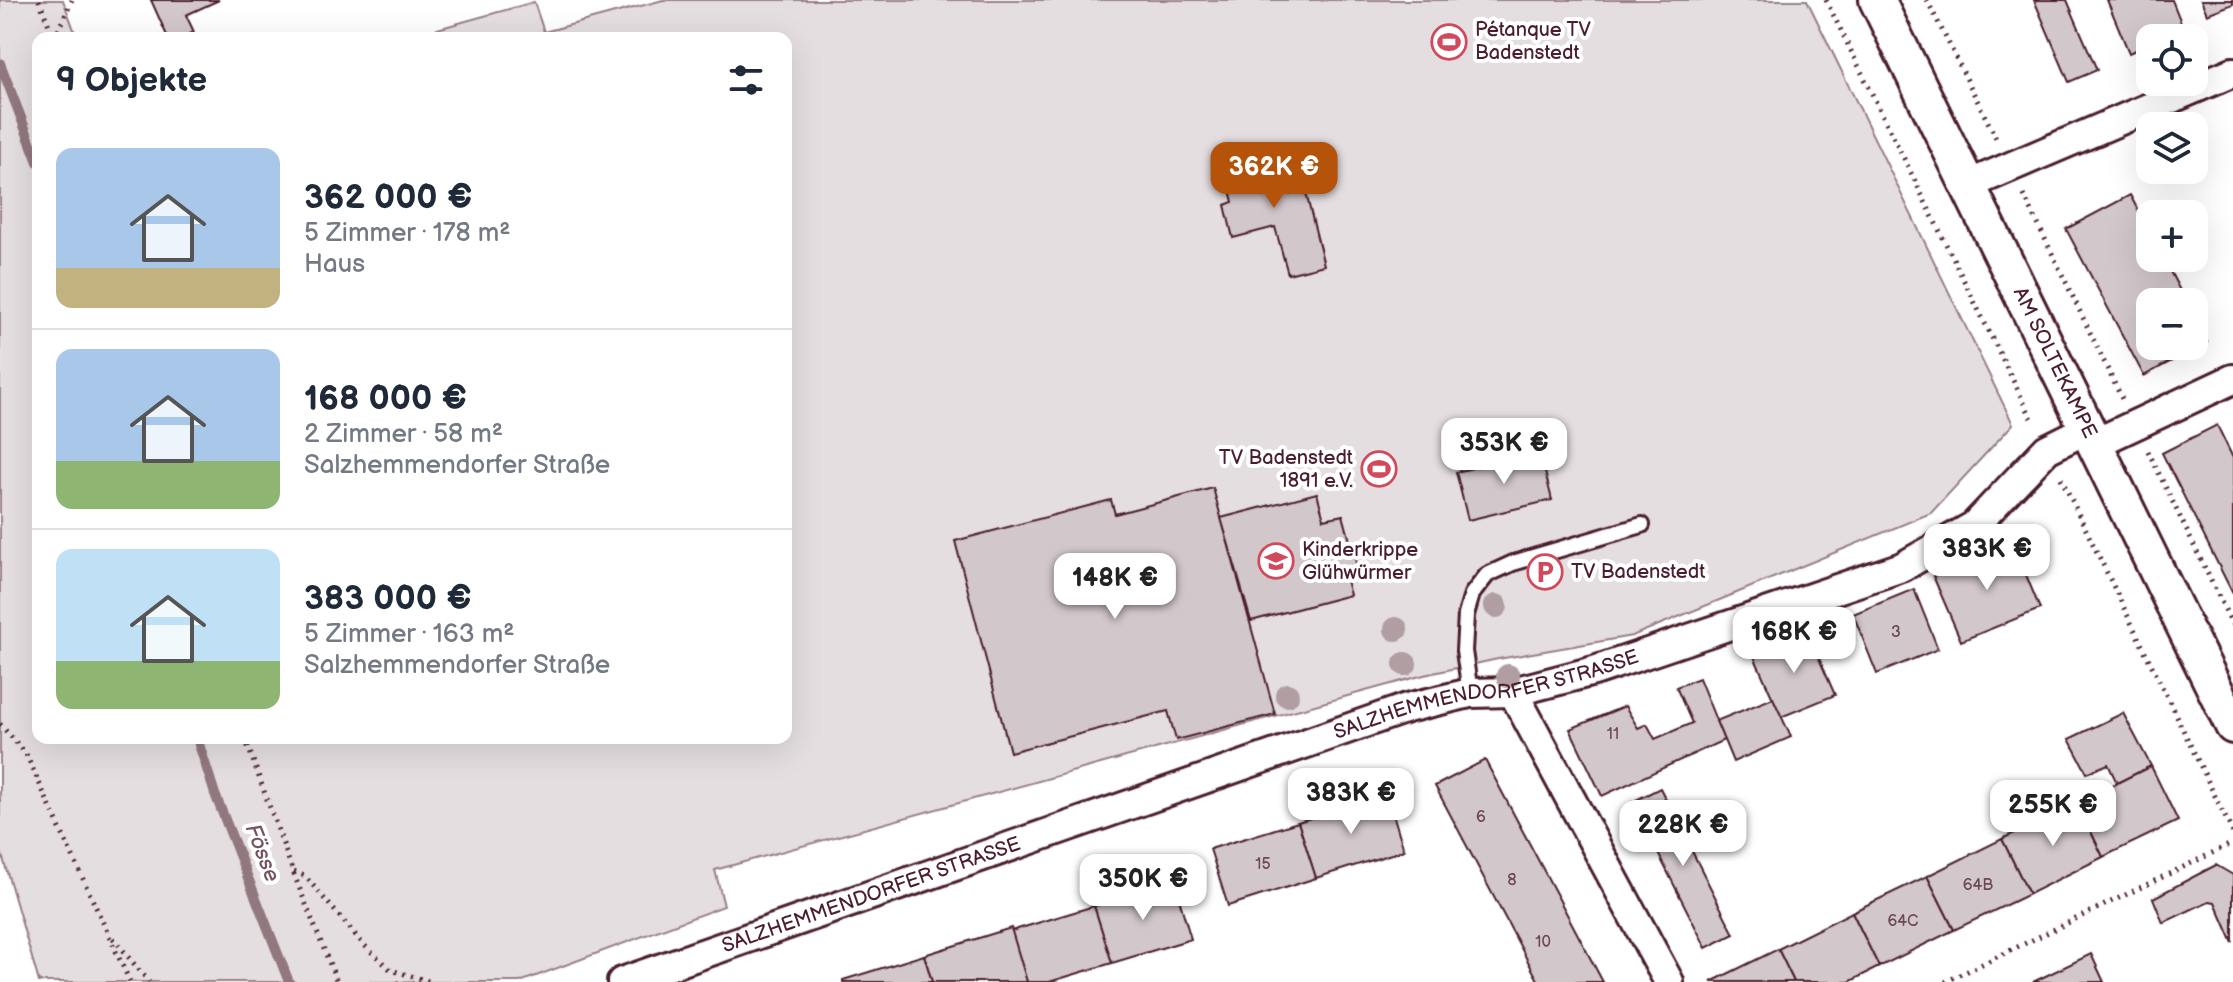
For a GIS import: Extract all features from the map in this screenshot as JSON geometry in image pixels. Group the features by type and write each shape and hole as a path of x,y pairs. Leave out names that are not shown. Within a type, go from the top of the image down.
{"street":[{"name":"AM SOLTEKAMPE","path":"1877,0 2233,726"},
{"path":"1968,185 2233,72"},
{"name":"SALZHEMMENDORFER STRASSE","path":"622,982 1407,708 1470,693 1513,692 1594,671 1902,567 1974,526 2047,449 2135,424 2233,379"},
{"path":"1513,692 1669,982"}],"lane":[{"path":"1470,693 1464,651 1466,615 1472,594 1487,575 1513,563 1642,525"}],"path":[{"path":"39,0 52,32"},
{"path":"57,32 72,0"},
{"path":"1826,0 2233,833"},
{"path":"1927,0 2233,626"},
{"path":"0,724 26,754 130,982"},
{"path":"247,744 293,872 337,982"},
{"path":"1945,982 2233,843"},
{"path":"293,872 305,876 364,945 391,970 432,982"},
{"path":"102,920 149,982"}],"shaded area":[{"name":"TV Badenstedt 1891 e.V.","path":"0,0 63,0 75,32 32,32 32,744 792,744 792,32 544,32 663,0 1807,0 2013,424 1931,513 1632,636 1424,675 715,870 724,906 520,982 39,982 0,848"},
{"name":"TV Badenstedt 1891 e.V.","path":"534,2 544,32 426,32"}],"building":[{"path":"151,0 219,0 186,15 194,32 165,32"},
{"path":"2034,0 2067,0 2097,70 2069,82"},
{"path":"2107,0 2172,0 2182,24 2136,24 2136,50 2129,53"},
{"path":"2201,0 2233,0 2233,4 2207,14"},
{"path":"1285,154 1292,180 1302,177 1324,265 1288,274 1275,227 1233,238 1225,205 1233,202 1225,170"},
{"path":"2130,195 2136,206 2136,272 2170,272 2179,288 2136,288 2136,360 2174,360 2144,376 2066,229"},
{"path":"2217,425 2233,458 2233,594 2162,453"},
{"path":"1540,452 1552,500 1468,520 1456,472"},
{"path":"1213,488 1275,714 1176,740 1168,711 1010,752 955,541 1111,500 1115,514"},
{"path":"1317,493 1324,519 1343,515 1358,570 1344,573 1350,595 1251,621 1221,518"},
{"path":"2013,543 2040,609 1961,641 1933,576"},
{"path":"1914,589 1938,649 1877,674 1853,614"},
{"path":"1808,633 1835,695 1781,717 1753,654"},
{"path":"1699,678 1724,740 1602,796 1570,729 1625,706 1638,728 1647,724 1655,739 1692,723 1676,687"},
{"path":"1773,698 1791,737 1733,762 1716,721"},
{"path":"2123,713 2151,766 2117,783 2108,764 2087,773 2069,739"},
{"path":"1485,760 1603,982 1539,982 1435,786"},
{"path":"2151,766 2178,821 2103,857 2077,803"},
{"path":"1660,788 1734,934 1706,948 1632,802"},
{"path":"1387,794 1404,850 1316,878 1298,822"},
{"path":"2077,803 2103,857 2029,894 2002,839"},
{"path":"1298,822 1316,878 1228,906 1210,849"},
{"path":"2002,839 2029,894 1954,930 1927,876"},
{"path":"2216,865 2233,875 2233,943 2215,902 2209,901 2163,923 2153,898"},
{"path":"1927,876 1954,930 1879,967 1852,912"},
{"path":"1174,882 1191,939 1112,963 1094,906"},
{"path":"1094,906 1112,963 1049,982 1027,982 1011,931"},
{"path":"1852,912 1879,967 1849,982 1794,982 1778,949"},
{"path":"1011,928 1027,982 932,982 924,955"},
{"path":"1778,949 1794,982 1711,982"},
{"path":"2091,954 2104,982 2033,982"},
{"path":"924,955 932,982 843,982 843,980"}],"waterway":[{"name":"Fösse","path":"0,63 32,146"},
{"name":"Fösse","path":"199,744 215,794 289,982"}],"place":[{"name":"Pétanque TV Badenstedt","path":"1449,42"},
{"name":"TV Badenstedt 1891 e.V.","path":"1379,469"},
{"name":"Kinderkrippe Glühwürmer","path":"1276,561"},
{"name":"TV Badenstedt","path":"1545,572"}]}
